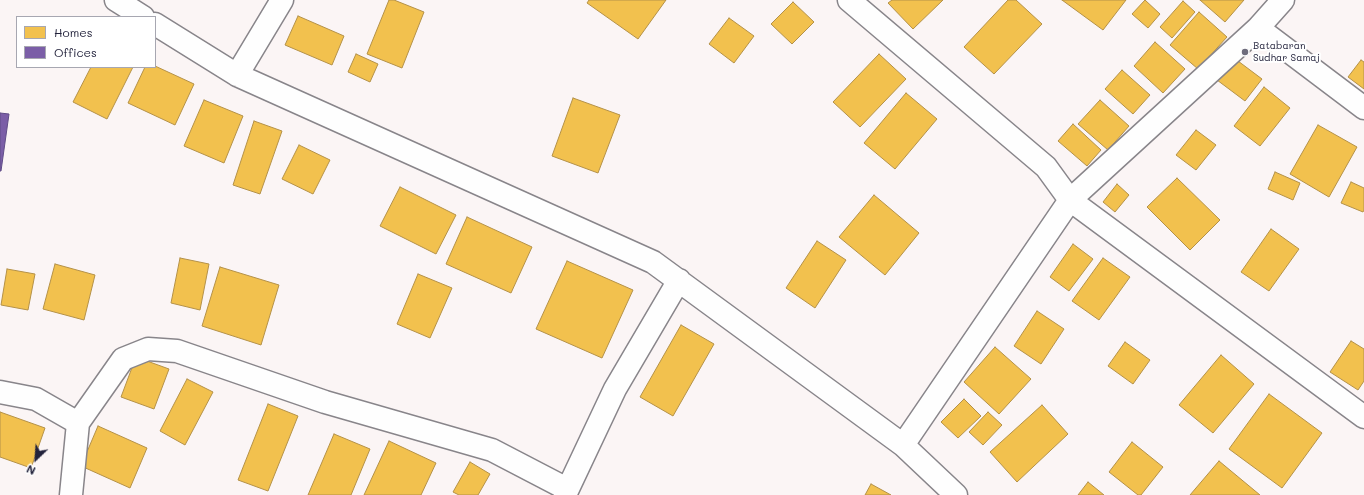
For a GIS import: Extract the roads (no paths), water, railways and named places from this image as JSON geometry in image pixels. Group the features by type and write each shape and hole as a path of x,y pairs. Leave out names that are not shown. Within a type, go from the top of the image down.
{"street":[{"path":"116,0 142,16"},
{"path":"238,75 282,0"},
{"path":"850,0 1046,167 1070,200 1364,417"},
{"path":"903,445 1070,200 1258,28 1283,0"},
{"path":"156,25 238,75 653,262 903,445 956,495"},
{"path":"1258,28 1364,108"},
{"path":"71,495 78,423 123,359 148,349 177,351 324,402 492,450 566,492 615,389 679,280"},
{"path":"0,392 36,399 78,423"}],"place":[{"name":"Batabaran Sudhar Samaj","path":"1245,52"}]}
